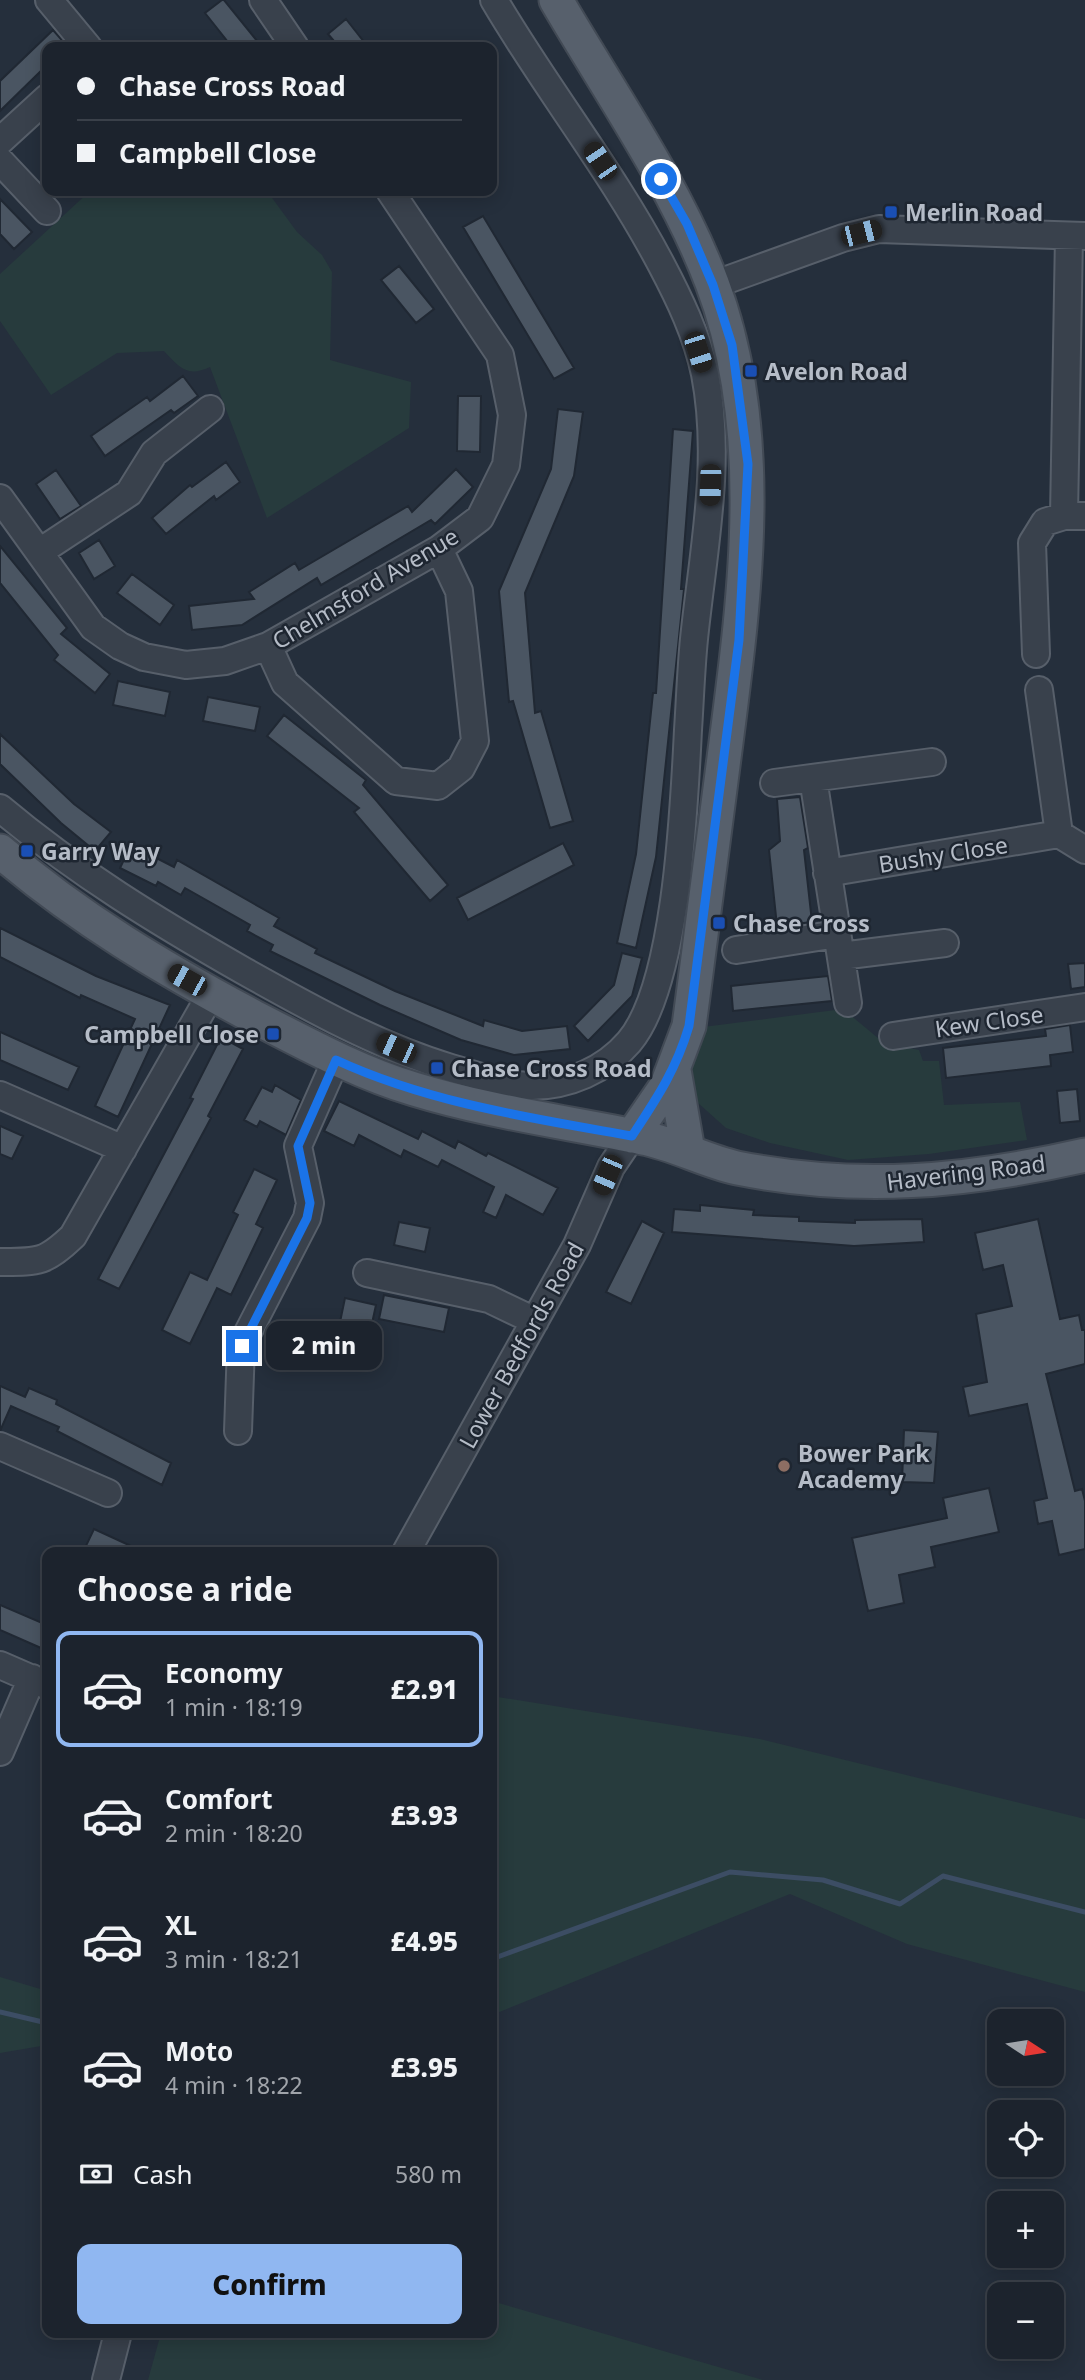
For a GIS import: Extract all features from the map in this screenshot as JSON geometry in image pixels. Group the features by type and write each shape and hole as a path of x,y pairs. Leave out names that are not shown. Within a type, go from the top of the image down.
{"main road":[{"path":"556,0 687,224 713,285 732,345 748,464 739,640 689,1026 674,1070 632,1136"},
{"name":"Havering Road","path":"0,851 50,894 144,956 336,1060 414,1089 519,1117 632,1136 734,1167 783,1176 890,1184 966,1177 1085,1155"},
{"path":"674,1070 688,1151"}],"street":[{"path":"49,0 84,42"},
{"path":"263,0 292,42"},
{"path":"0,808 86,877 181,935 322,1015 420,1058 497,1082 531,1086 561,1083 580,1077 604,1063 627,1045 642,1024 658,983 681,848 694,640 704,565 711,442 705,374 684,308 630,205 494,0"},
{"path":"0,141 42,102"},
{"path":"0,161 47,211"},
{"name":"Chelmsford Avenue","path":"0,498 41,551 93,627 120,646 144,657 166,663 205,665 225,662 268,646 439,549 480,518 506,465 512,415 500,355 393,196"},
{"path":"713,285 843,238 879,229 1077,236 1074,516 1045,522 1032,543 1036,654"},
{"path":"41,551 129,493 154,453 210,409"},
{"path":"268,646 285,683 396,781 438,786 461,768 475,741 460,591 439,549"},
{"path":"704,565 742,569"},
{"path":"1039,690 1059,834 1085,850"},
{"path":"775,783 932,762"},
{"path":"813,778 848,1003"},
{"name":"Bushy Close","path":"827,873 1059,834"},
{"path":"736,950 946,943"},
{"path":"0,1262 32,1262 52,1256 74,1236 211,994"},
{"name":"Kew Close","path":"893,1036 1085,1007"},
{"path":"233,1414 243,1319 307,1218 310,1203 298,1146 336,1060"},
{"path":"0,1094 123,1149"},
{"name":"Lower Bedfords Road","path":"410,1547 577,1245 611,1167 632,1136"},
{"path":"367,1273 489,1299 536,1321"},
{"path":"0,1446 108,1493"},
{"path":"0,1665 40,1682 0,1752"},
{"path":"106,2380 117,2338"}],"green space":[{"path":"85,196 271,196 297,232 322,255 332,272 330,360 411,382 409,428 267,518 210,367 189,371 179,366 164,351 117,353 51,395 0,321 0,274"},
{"path":"843,1009 884,1043 919,1050 923,1061 939,1061 944,1105 1020,1102 1027,1140 929,1154 848,1160 770,1143 726,1128 678,1085 703,1027"},
{"path":"497,1697 760,1739 1085,1819 1085,1992 907,1944 790,1894 497,2013"},
{"path":"0,1977 42,1990 42,2046 0,2053"},
{"path":"497,2302 763,2380 148,2380 160,2338 497,2338"}],"building":[{"path":"224,0 258,42 228,42 205,13"},
{"path":"346,19 364,42 335,42 328,34"},
{"path":"53,30 64,42 42,42 42,70 0,111 0,81"},
{"path":"0,199 32,232 14,249 0,234"},
{"path":"483,216 574,368 554,379 463,227"},
{"path":"399,266 434,309 416,323 381,280"},
{"path":"183,376 198,396 174,413 171,410 105,456 91,436 147,397 150,401"},
{"path":"458,396 481,396 480,452 457,451"},
{"path":"558,409 583,412 574,476 525,593 535,713 541,711 573,821 550,828 513,701 509,702 499,591 551,469"},
{"path":"673,429 693,431 681,589 684,589 656,857 636,948 617,943 636,854 653,693 656,693"},
{"path":"226,462 240,482 216,500 214,496 166,534 152,518 190,485 192,487"},
{"path":"456,469 473,487 435,524 431,520 321,585 317,578 242,625 192,630 189,606 254,599 249,592 295,563 299,570 408,506 412,512"},
{"path":"56,470 81,506 60,519 36,484"},
{"path":"99,540 115,566 94,579 79,553"},
{"path":"0,546 67,628 61,634 110,674 95,693 54,660 58,655 0,583"},
{"path":"132,574 174,605 160,625 117,593"},
{"path":"118,681 170,692 165,716 113,705"},
{"path":"208,697 260,707 255,731 203,721"},
{"path":"284,715 366,780 363,785 448,885 430,901 354,812 359,808 267,736"},
{"path":"0,734 74,804 111,832 95,851 61,823 0,764"},
{"path":"800,797 808,848 804,850 812,922 777,926 769,850 780,841 777,799"},
{"path":"563,843 574,865 468,920 457,898"},
{"path":"131,845 174,867 177,860 279,918 274,926 317,949 315,953 395,991 483,1026 484,1020 522,1031 567,1026 570,1049 514,1055 461,1040 380,1005 270,951 273,945 247,931 250,925 185,888 181,895 158,882 156,886 120,868"},
{"path":"0,928 96,976 170,1005 118,1117 95,1106 135,1019 81,995 80,998 0,957"},
{"path":"622,953 642,958 632,996 588,1041 574,1026 614,985"},
{"path":"1085,963 1085,987 1071,989 1068,964"},
{"path":"828,976 832,1001 733,1011 731,986"},
{"path":"1070,1025 1073,1052 1050,1055 1051,1066 946,1078 943,1048 1046,1036 1045,1029"},
{"path":"0,1032 79,1067 68,1090 0,1060"},
{"path":"221,1037 243,1049 208,1116 211,1118 119,1289 98,1279 193,1099 190,1098"},
{"path":"275,1085 301,1100 286,1135 260,1121 257,1127 244,1120 262,1087 272,1092"},
{"path":"1077,1089 1080,1121 1060,1123 1057,1091"},
{"path":"339,1101 418,1139 422,1131 455,1148 458,1141 558,1188 543,1215 506,1195 496,1218 483,1212 494,1187 442,1160 438,1167 404,1150 401,1157 359,1135 354,1146 324,1131"},
{"path":"0,1126 23,1136 12,1159 0,1154"},
{"path":"254,1169 277,1180 256,1224 263,1228 231,1295 217,1288 190,1344 162,1330 190,1272 207,1280 238,1215 233,1212"},
{"path":"700,1205 754,1210 753,1215 799,1217 799,1221 855,1223 855,1220 922,1219 924,1242 854,1246 672,1232 674,1209 700,1211"},
{"path":"1038,1219 1060,1319 1079,1315 1082,1330 1085,1330 1085,1364 1046,1374 1075,1491 1082,1489 1085,1501 1085,1549 1059,1555 1052,1521 1038,1524 1034,1501 1047,1498 1027,1404 969,1416 963,1387 987,1382 976,1314 1012,1306 1003,1265 983,1270 975,1233"},
{"path":"642,1221 664,1233 631,1304 606,1292"},
{"path":"399,1222 430,1228 425,1252 394,1245"},
{"path":"384,1295 449,1308 444,1332 379,1319"},
{"path":"345,1298 376,1305 371,1328 340,1322"},
{"path":"0,1386 25,1397 29,1388 57,1400 56,1404 171,1463 162,1485 57,1431 59,1427 11,1406 0,1431"},
{"path":"904,1430 938,1432 934,1483 902,1482"},
{"path":"989,1488 999,1532 931,1547 935,1567 899,1575 904,1603 868,1611 852,1538 947,1518 943,1498"},
{"path":"94,1529 133,1547 85,1547"},
{"path":"0,1605 42,1623 41,1648 0,1630"}],"waterway":[{"path":"497,1957 730,1872 823,1880 900,1904 943,1876 1085,1912"},
{"path":"0,2012 42,2022"}],"place":[{"name":"Merlin Road","path":"891,212"},
{"name":"Avelon Road","path":"751,371"},
{"name":"Garry Way","path":"27,851"},
{"name":"Chase Cross","path":"719,923"},
{"name":"Campbell Close","path":"273,1034"},
{"name":"Chase Cross Road","path":"437,1068"},
{"name":"Bower Park Academy","path":"784,1466"}],"route":[{"path":"242,1346 307,1218 310,1203 298,1146 336,1060 414,1089 519,1117 632,1136 667,1085 680,1056 689,1026 739,640 748,464 732,345 713,285 687,224 661,179"}]}
